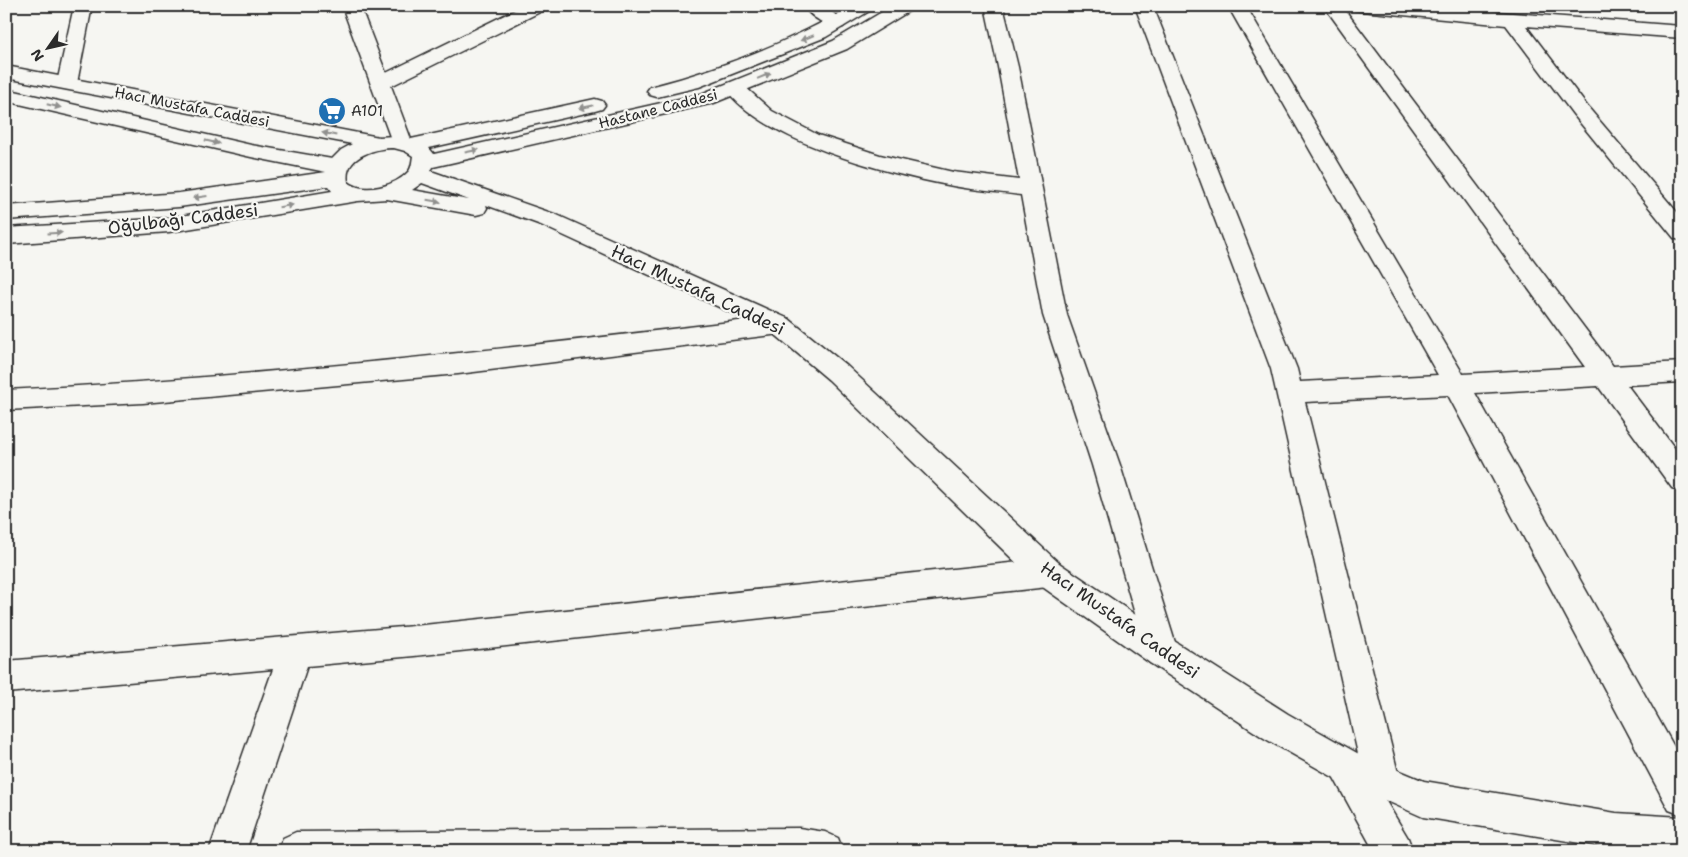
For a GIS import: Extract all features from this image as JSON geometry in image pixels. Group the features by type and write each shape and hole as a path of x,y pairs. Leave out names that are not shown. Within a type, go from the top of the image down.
{"street":[{"path":"67,83 82,6"},
{"path":"350,6 379,84 407,143 419,149 424,155 422,168 399,188 386,192"},
{"path":"379,84 538,6"},
{"path":"812,6 836,22"},
{"name":"Hastane Caddesi","path":"643,94 692,84 819,33 865,6"},
{"name":"Hastane Caddesi","path":"422,168 707,100 840,45 906,6"},
{"path":"994,6 1008,66 1054,315 1106,465 1162,652"},
{"path":"1144,6 1284,369 1382,781"},
{"path":"1237,6 1456,384 1682,797"},
{"path":"1333,6 1682,480"},
{"path":"1361,6 1512,20 1682,32"},
{"path":"1512,20 1580,110 1682,233"},
{"name":"Hacı Mustafa Caddesi","path":"6,72 377,143"},
{"path":"735,88 765,115 811,140 874,160 953,179 1031,189"},
{"name":"Hacı Mustafa Caddesi","path":"6,96 336,172"},
{"name":"Hastane Caddesi","path":"377,143 407,143 614,100"},
{"path":"360,194 339,186 336,172 352,152 377,143"},
{"path":"422,168 549,220"},
{"name":"Oğulbağı Caddesi","path":"6,213 179,200 336,172"},
{"path":"386,192 549,220"},
{"name":"Oğulbağı Caddesi","path":"6,236 169,225 360,194 386,192"},
{"name":"Hacı Mustafa Caddesi","path":"549,220 780,325 838,373 1048,573 1162,652 1276,726 1345,765 1422,799 1616,831 1682,835"},
{"path":"6,400 143,393 448,365 780,325"},
{"path":"1290,393 1682,372"},
{"path":"6,676 414,641 1048,573"},
{"path":"227,851 295,652"},
{"path":"1345,765 1395,851"},
{"path":"296,851 799,846 826,851"}],"place":[{"name":"A101","path":"332,111"}]}
